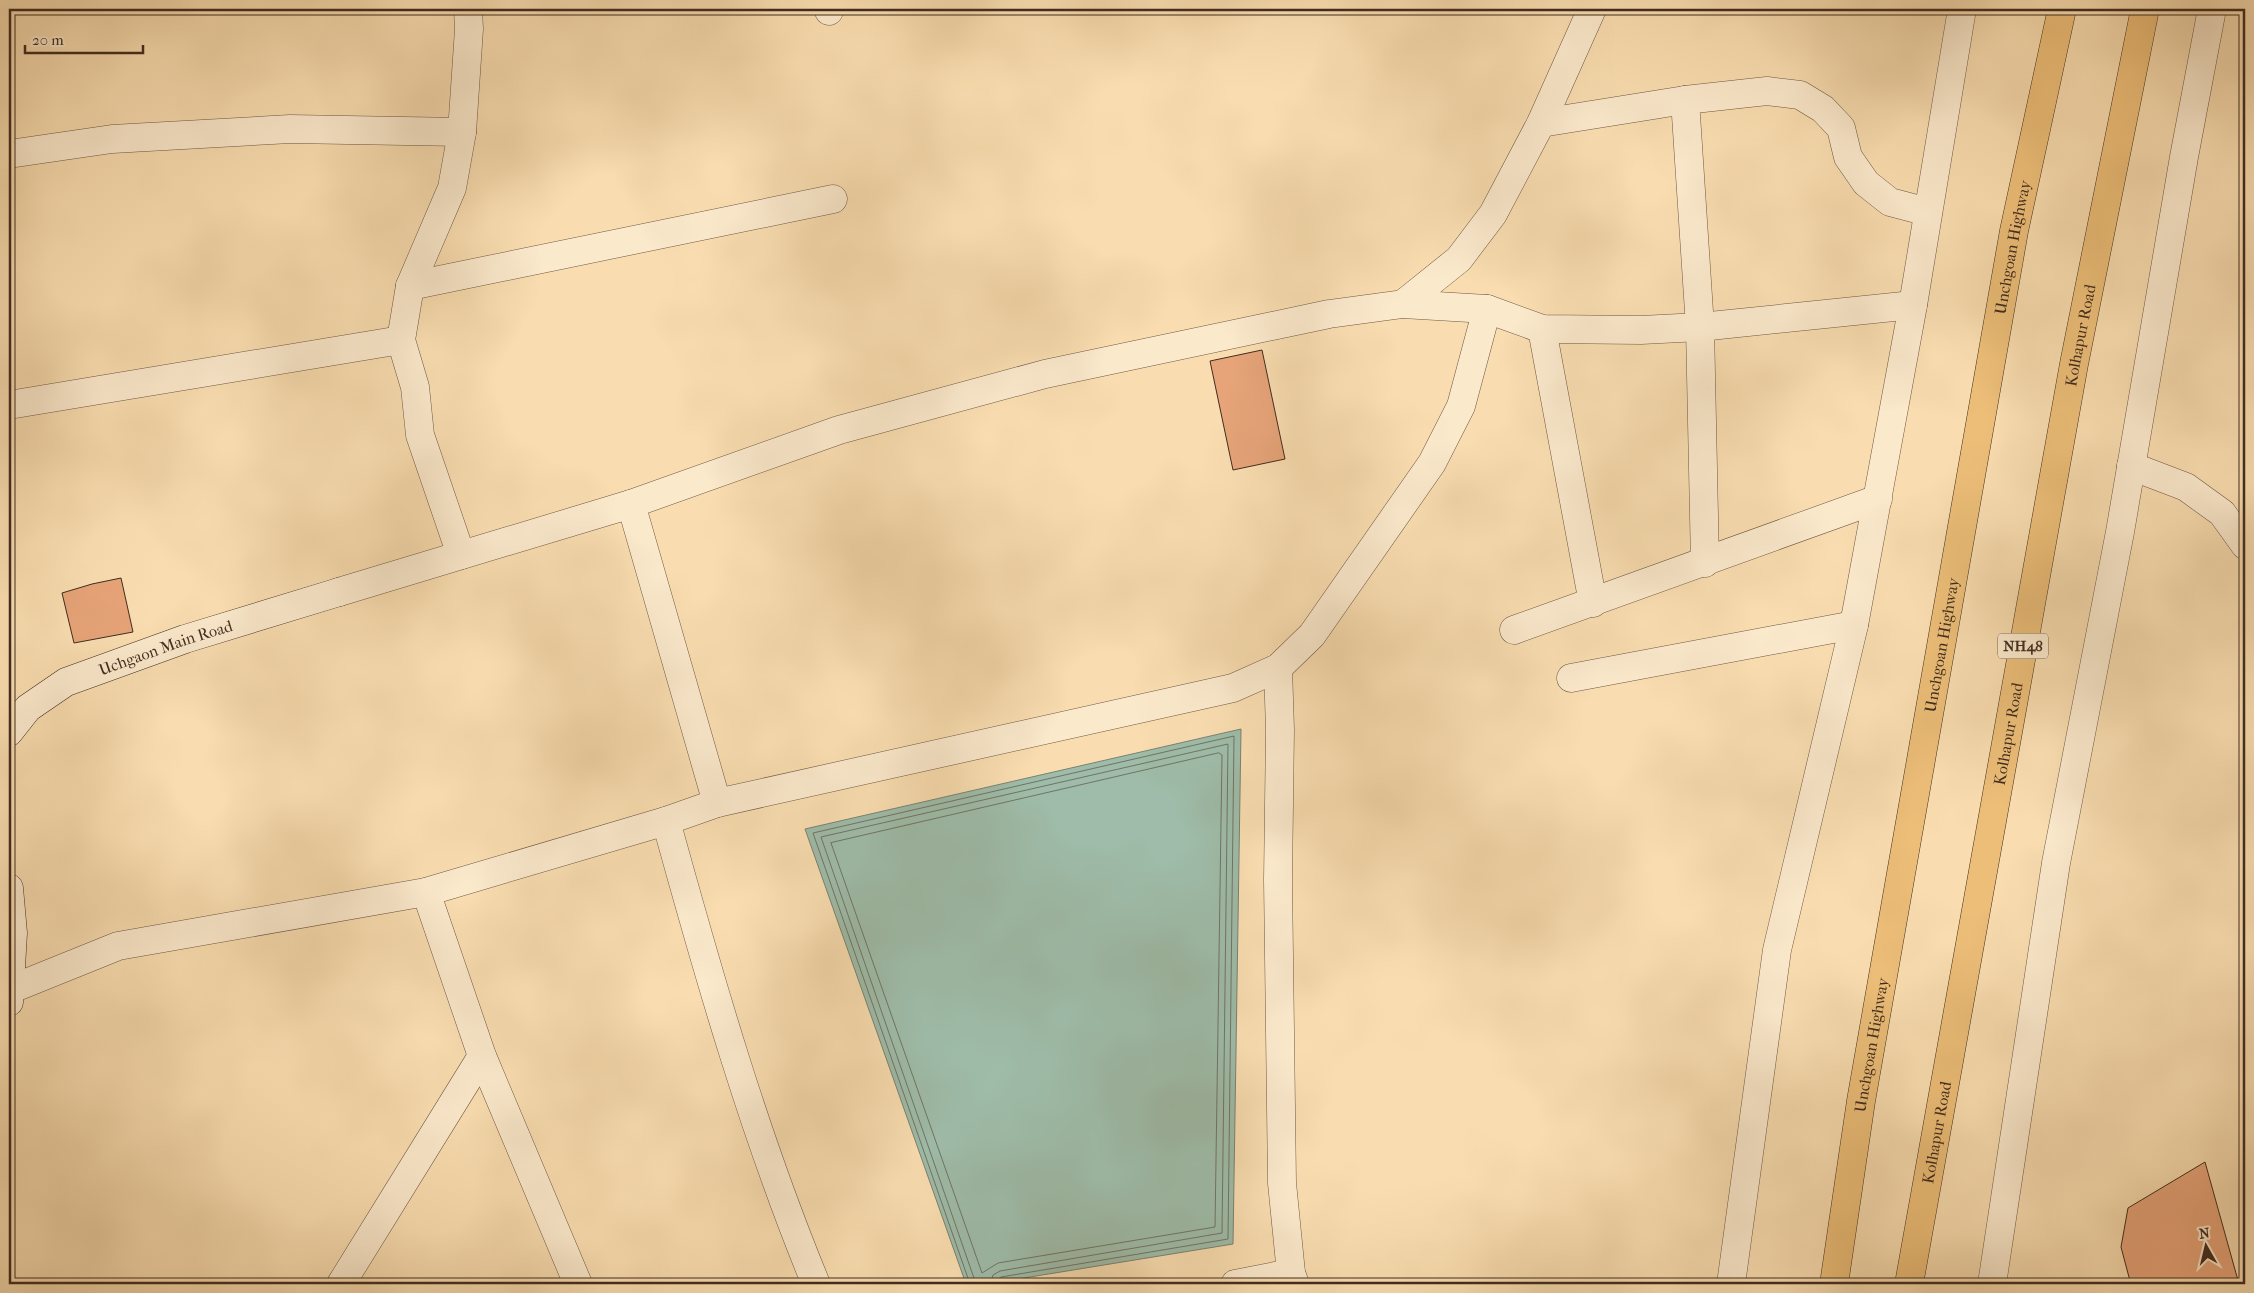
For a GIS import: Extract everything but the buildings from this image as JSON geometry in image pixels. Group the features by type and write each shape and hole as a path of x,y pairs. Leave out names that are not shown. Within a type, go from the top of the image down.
{"highway":[{"name":"Unchgoan Highway","path":"1834,1284 1863,1091 2012,240 2062,9"},
{"name":"Kolhapur Road","path":"1909,1284 2074,364 2145,9"}],"street":[{"path":"460,555 420,435 415,386 400,340 410,286 452,188 462,132 469,29 468,9"},
{"path":"1403,304 1459,259 1494,214 1541,123 1592,9"},
{"path":"1731,1284 1777,950 1854,625 1913,305 1962,9"},
{"path":"1992,1284 2056,863 2131,466 2212,9"},
{"path":"1541,123 1685,100 1767,91 1800,95 1824,109 1841,128 1848,157 1866,183 1890,202 1928,212"},
{"path":"1685,100 1700,327 1705,563"},
{"path":"9,154 112,139 290,129 462,132"},
{"path":"410,286 833,198"},
{"name":"Uchgaon Main Road","path":"9,732 28,708 66,682 185,639 631,504 840,430 1045,374 1329,314 1403,304 1487,309 1542,329"},
{"path":"1593,603 1542,329 1700,327 1913,305"},
{"path":"9,990 118,946 426,892 666,821 717,803 1233,688 1278,668 1312,634 1432,463 1461,406 1487,309"},
{"path":"9,405 400,340"},
{"path":"2131,466 2186,488 2222,513 2245,545"},
{"path":"1514,630 1705,563 1878,499"},
{"path":"631,504 717,803"},
{"path":"1571,678 1854,625"},
{"path":"1235,1284 1293,1279 1282,1183 1278,880 1280,730 1278,668"},
{"path":"666,821 713,990 768,1157 816,1284"},
{"path":"9,888 13,933 9,1002"},
{"path":"426,892 482,1056 578,1284"},
{"path":"342,1284 482,1056"}],"water":[{"path":"1241,729 1233,1244 987,1284 966,1284 805,829"}]}
